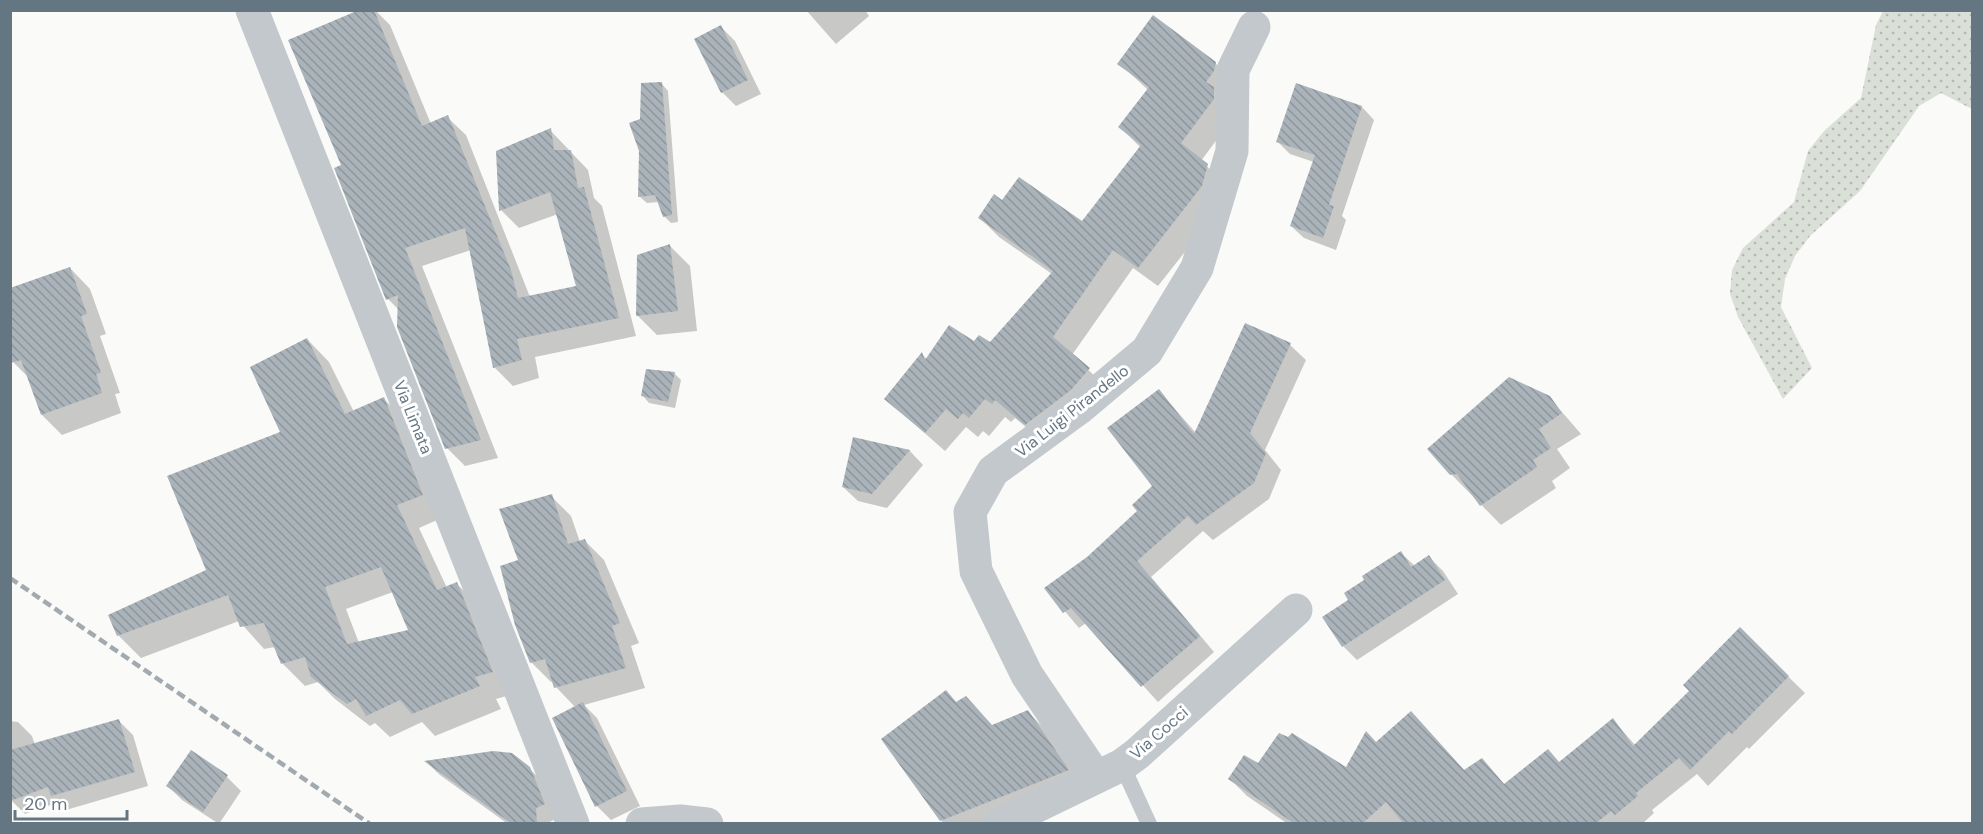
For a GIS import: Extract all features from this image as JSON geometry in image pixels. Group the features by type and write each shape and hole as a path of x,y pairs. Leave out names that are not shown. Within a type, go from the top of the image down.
{"street":[{"name":"Via Limata","path":"252,10 573,824"},
{"name":"Via Luigi Pirandello","path":"1109,771 1027,675 976,571 970,512 993,471 1078,409 1147,351 1197,268 1232,151 1233,70 1254,27"},
{"name":"Via Cocci","path":"1000,824 1109,771 1137,754 1296,610"},
{"path":"642,824 680,821 707,824"}],"lane":[{"path":"1109,771 1149,824"}],"shaded area":[{"path":"1883,11 1972,11 1972,109 1941,93 1919,106 1860,191 1810,236 1795,256 1785,279 1781,307 1812,368 1783,399 1738,317 1730,294 1732,270 1743,248 1794,202 1808,151 1824,131 1861,98 1876,25"}],"building":[{"path":"359,10 374,10 422,126 448,115 511,270 518,298 576,286 550,192 499,211 496,151 551,128 554,150 571,150 578,188 584,187 619,318 517,339 522,360 493,368 465,228 405,248 481,440 445,449 397,327 398,295 386,300 334,168 341,165 288,40"},
{"path":"1153,15 1216,62 1214,71 1206,82 1214,87 1214,99 1181,143 1208,164 1202,186 1138,268 1113,250 1053,337 1090,368 1071,390 1025,425 995,400 992,404 985,399 969,418 963,413 958,419 946,409 925,433 884,399 922,352 925,360 949,325 974,341 979,335 990,342 1053,271 978,218 994,194 1002,200 1019,177 1082,221 1141,145 1118,127 1149,87 1117,64"},
{"path":"721,25 748,80 721,93 694,39"},
{"path":"662,82 672,215 663,217 655,195 638,197 639,151 629,123 640,119 641,83"},
{"path":"1296,83 1362,106 1329,205 1334,206 1323,238 1290,226 1315,155 1276,142"},
{"path":"670,244 678,311 636,316 637,255"},
{"path":"70,267 87,314 81,316 101,373 96,374 102,393 41,415 21,360 10,363 10,288"},
{"path":"1245,323 1291,343 1250,433 1266,453 1254,483 1196,525 1188,516 1137,561 1200,636 1141,687 1071,608 1063,613 1044,588 1087,557 1137,511 1132,505 1152,486 1107,428 1159,389 1194,434"},
{"path":"307,338 345,414 384,397 423,495 397,505 437,590 457,582 493,672 475,677 480,686 412,714 400,700 366,716 356,699 347,704 311,677 305,657 281,664 264,623 240,627 228,595 117,636 108,615 206,570 167,476 280,432 250,367","holes":["381,567 408,630 347,644 325,587"]},
{"path":"646,369 675,372 668,402 641,396"},
{"path":"1509,377 1550,396 1562,413 1539,429 1551,448 1533,460 1537,467 1480,506 1457,474 1450,475 1427,449"},
{"path":"853,437 910,450 872,494 842,487"},
{"path":"552,494 568,544 585,539 620,623 612,626 626,668 554,688 545,659 530,663 515,625 500,566 518,560 499,509"},
{"path":"1401,551 1411,567 1429,555 1445,580 1342,647 1322,617 1348,600 1344,593 1364,580 1362,576"},
{"path":"1740,627 1789,676 1732,734 1729,731 1690,770 1679,758 1636,793 1638,796 1615,815 1611,811 1595,824 1404,824 1386,802 1362,824 1295,824 1228,779 1244,755 1258,763 1279,733 1288,737 1292,733 1346,767 1366,731 1376,742 1411,711 1464,770 1482,758 1504,784 1548,749 1559,762 1613,718 1633,746 1689,691 1683,685"},
{"path":"946,690 956,702 966,696 992,725 1028,710 1069,770 940,821 881,739"},
{"path":"583,702 627,791 595,807 552,718"},
{"path":"119,719 135,772 51,796 48,787 10,801 10,750"},
{"path":"191,750 228,775 203,812 166,786"},
{"path":"493,751 512,753 530,767 545,804 536,808 537,824 512,824 424,761"}],"railway":[{"path":"10,578 370,824"}]}
